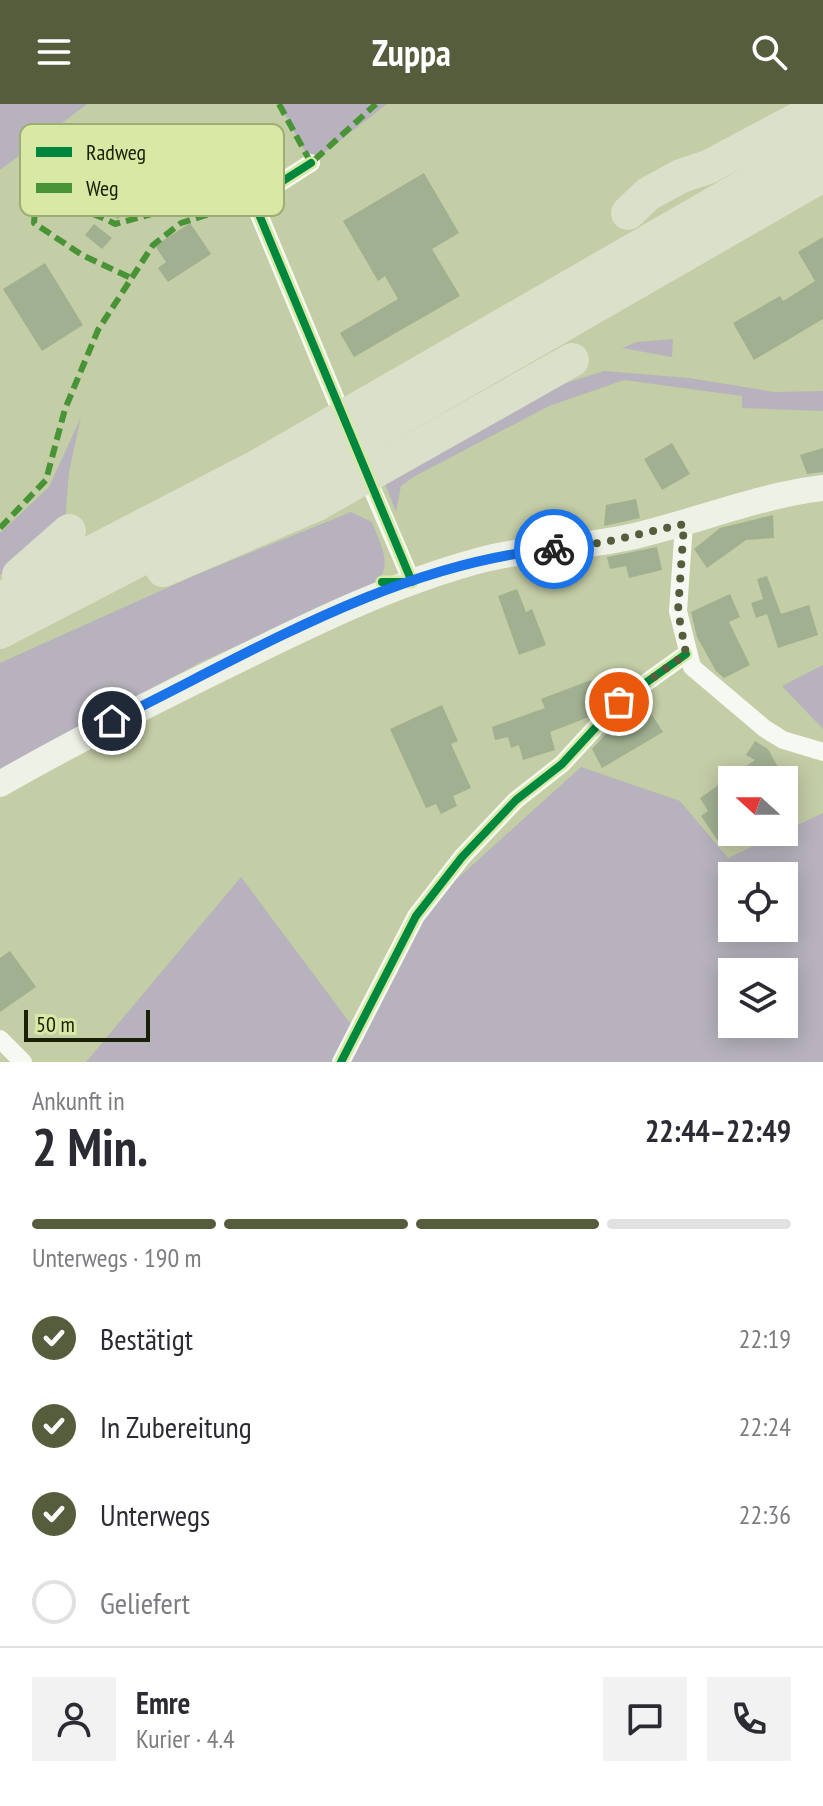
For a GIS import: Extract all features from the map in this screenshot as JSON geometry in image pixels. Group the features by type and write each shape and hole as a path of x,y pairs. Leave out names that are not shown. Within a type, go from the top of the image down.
{"highway":[{"path":"628,213 648,194 681,176 708,167 823,106"},
{"path":"0,600 260,465 823,141"},
{"path":"0,635 282,486 823,175"},
{"path":"0,635 317,504 572,360"},
{"path":"0,590 69,531"}],"main road":[{"path":"0,784 112,721 254,651 412,582 502,555 582,546 684,524 773,494 823,488"}],"street":[{"path":"284,180 311,163"},
{"path":"260,216 412,582"},
{"path":"684,524 678,611 686,654 692,667 764,728 794,744 823,752"},
{"path":"341,1062 416,916 462,857 516,800 562,764 619,702 686,654"},
{"path":"0,1039 23,1062"}],"shaded area":[{"path":"0,104 87,104 61,124 20,124 20,155 0,170"},
{"path":"279,104 387,104 311,163"},
{"path":"673,339 672,357 622,348 637,342"},
{"path":"604,371 689,378 774,392 823,391 823,411 742,408 742,396 624,380 549,406 415,476 401,486 396,512 382,476 566,383"},
{"path":"81,417 69,472 65,522 0,575 0,533 49,487"},
{"path":"351,512 372,522 382,547 384,570 374,584 203,661 0,769 0,663 198,574"},
{"path":"823,665 823,729 782,686"},
{"path":"581,767 680,801 728,858 753,846 798,846 798,825 823,813 823,1062 86,1062 241,877 356,1031 416,916"}],"building":[{"path":"424,173 459,233 432,249 460,296 354,357 340,333 398,299 385,276 378,281 343,221"},
{"path":"190,223 211,254 168,282 158,268 166,262 155,246"},
{"path":"94,224 112,238 102,249 85,235"},
{"path":"823,237 823,319 754,360 733,323 780,296 783,301 815,281 798,252"},
{"path":"45,263 83,325 42,351 3,289"},
{"path":"672,443 690,474 662,490 644,459"},
{"path":"823,448 823,472 807,474 800,455"},
{"path":"636,499 640,518 604,526 606,505"},
{"path":"773,515 774,538 746,540 707,568 694,549 720,528"},
{"path":"657,547 662,570 629,578 626,566 610,569 607,557"},
{"path":"767,576 781,614 809,605 818,635 778,648 767,614 756,618 751,603 763,599 757,579"},
{"path":"517,589 526,612 532,609 546,645 519,655 498,596"},
{"path":"730,594 740,617 729,622 750,665 724,678 716,671 697,637 691,612"},
{"path":"591,680 600,705 589,717 550,732 555,750 523,760 519,745 511,748 508,737 495,740 492,727 545,708 541,699"},
{"path":"442,705 458,741 451,744 471,788 453,796 457,806 441,814 436,804 426,808 390,729"},
{"path":"649,710 663,732 602,768 592,749 606,734"},
{"path":"755,741 768,749 777,766 746,766 755,760 746,755"},
{"path":"718,786 718,841 701,816 708,811 700,798"},
{"path":"10,951 36,987 0,1012 0,958"}],"marked path":[{"path":"279,104 311,163 376,104"},
{"path":"35,216 34,223 82,255 129,277"},
{"path":"98,216 115,224 144,216"},
{"path":"0,528 46,480 65,409 98,330 153,245 181,223 203,216"}],"cycle path":[{"path":"284,180 311,163"},
{"path":"260,216 412,582 382,582"},
{"path":"341,1062 416,916 462,857 516,800 562,764 619,702 686,654"}],"way so far":[{"path":"554,549 605,542 684,524 678,611 686,654 619,702"}],"route":[{"path":"112,721 294,632 412,582 502,555 554,549"}]}
